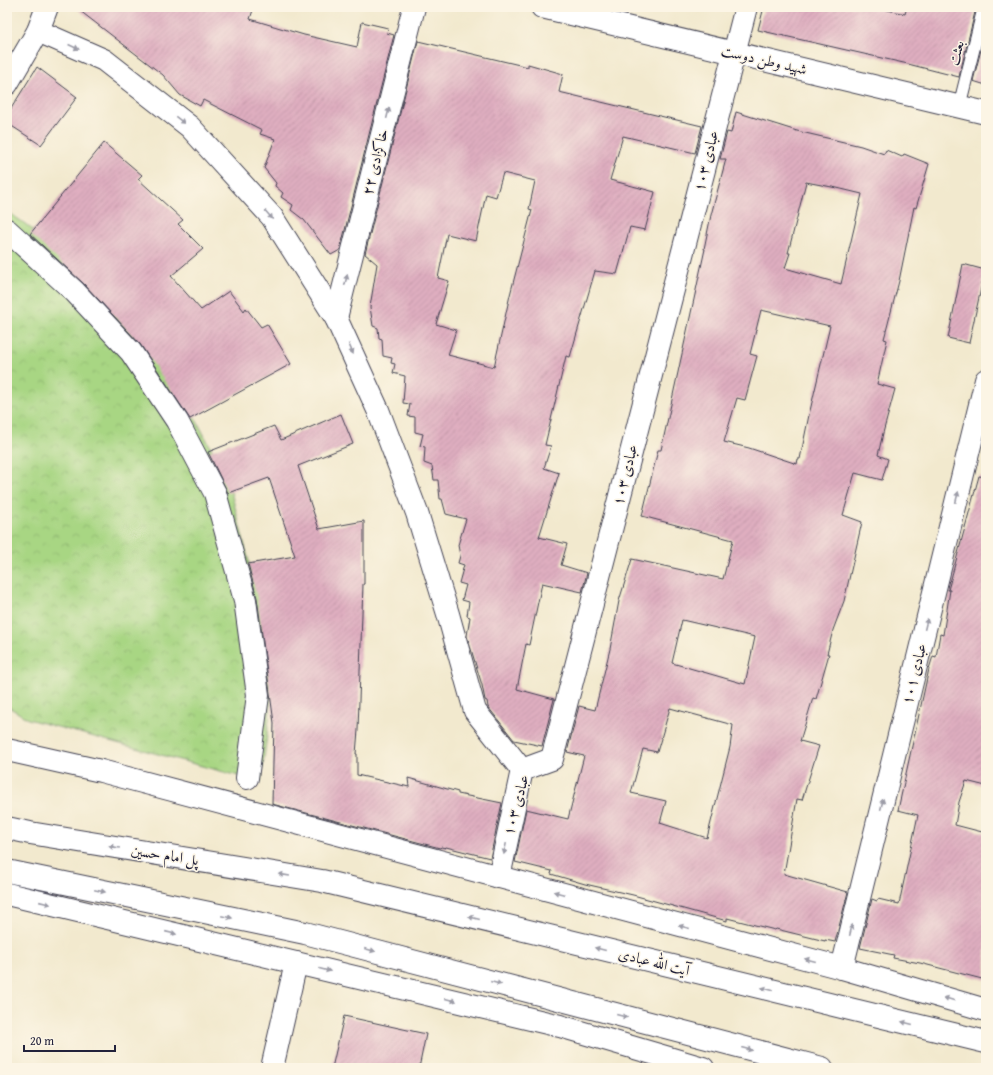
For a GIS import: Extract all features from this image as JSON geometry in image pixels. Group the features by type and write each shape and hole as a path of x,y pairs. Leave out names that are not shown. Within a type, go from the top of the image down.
{"street":[{"path":"7,84 38,31 47,7"},
{"name":"خاکزادی ۲۲","path":"336,318 414,7"},
{"name":"شهید وطن دوست","path":"542,7 986,113"},
{"path":"734,53 746,7"},
{"path":"38,31 104,60 190,127 272,217 336,318 378,410 417,513 448,614 475,711 522,770"},
{"name":"عبادی ۱۰۳","path":"499,878 522,770 552,759 734,53"},
{"path":"7,230 75,292 131,352 177,421 214,493 245,600 258,695 247,778"},
{"name":"عبادی ۱۰۱","path":"842,968 986,380"},
{"path":"7,750 108,772 499,878 842,968 986,1010"},
{"name":"پل امام حسین","path":"7,828 322,881"},
{"path":"7,871 305,933 822,1068"},
{"name":"آیت الله عبادی","path":"322,881 986,1042"},
{"path":"7,894 560,1026 703,1068"},
{"path":"272,1068 296,963"}],"lane":[{"name":"بعثت","path":"959,107 984,7"}],"green space":[{"path":"7,211 28,226 90,280 144,341 191,410 228,480 258,597 272,695 261,782 28,719 7,706"}],"building":[{"path":"75,7 254,7 250,19 304,35 357,47 362,22 388,28 387,33 394,35 340,250 331,255 304,220 291,210 293,205 281,197 283,193 275,186 276,183 264,168 275,139 260,134 262,130 203,100 200,106 180,95 163,75"},
{"path":"764,7 875,7 905,14 907,7 966,7 975,12 959,77 758,30"},
{"path":"986,30 986,85 973,81"},
{"path":"418,41 528,67 528,64 563,74 559,92 702,126 695,153 623,136 610,180 655,192 645,230 630,227 617,274 595,271 570,357 566,356 545,445 551,446 544,468 559,473 539,537 567,544 561,565 587,573 582,592 542,583 529,645 526,644 517,689 554,699 542,746 514,740 488,707 487,701 485,700 467,636 470,617 467,616 469,602 462,600 466,585 459,583 464,565 458,563 460,556 458,545 466,519 446,514 442,499 440,499 438,480 434,480 432,466 424,463 425,447 420,446 423,434 415,432 415,417 408,416 410,404 403,403 405,376 393,373 395,364 391,363 392,358 383,356 382,339 379,338 378,328 373,326 370,307 377,264 365,254","holes":["503,173 535,181 529,209 532,210 510,295 494,367 448,355 456,330 436,324 449,281 438,278 447,234 476,241 486,194 496,197"]},
{"path":"37,67 77,97 41,145 7,123 7,115"},
{"path":"736,112 797,131 861,146 884,154 886,150 902,157 904,154 929,164 916,208 914,207 899,281 884,339 887,340 877,384 895,389 878,455 888,459 882,480 855,473 843,515 862,522 844,601 833,630 827,654 829,654 816,699 813,698 800,741 819,746 802,800 797,799 784,874 848,892 835,942 775,930 727,918 727,921 633,895 585,884 551,874 552,871 515,862 526,809 568,819 584,756 567,752 579,706 595,710 610,649 619,601 632,559 723,579 733,540 642,516 658,450 661,450 705,249 711,215 726,159 720,159 727,132 731,133","holes":["806,182 862,194 841,284 785,268 790,253 788,253","761,310 830,326 800,459 798,459 797,464 749,448 724,442 737,398 745,400 757,356 750,354","682,620 755,637 745,684 672,663","670,708 733,725 730,747 707,838 660,823 666,801 631,793 643,749 657,752"]},
{"path":"104,143 142,175 138,179 183,220 178,224 203,249 171,276 201,310 229,291 244,311 246,308 261,327 267,324 291,364 190,419 140,344 83,283 30,234"},
{"path":"963,264 985,270 969,343 948,338"},
{"path":"341,414 353,444 298,466 319,529 364,521 364,584 356,754 357,775 409,787 408,778 458,792 458,794 502,803 490,858 446,847 440,848 272,804 274,723 257,598 248,564 295,556 269,478 228,493 208,452 274,426 281,440"},
{"path":"979,476 986,477 986,786 966,781 959,802 955,825 986,833 986,980 920,963 893,958 894,955 860,948 872,899 899,904 918,815 898,810 929,669 933,656 936,657 940,634 943,635 950,590 948,590"},
{"path":"344,1016 426,1034 419,1068 332,1068"}]}
